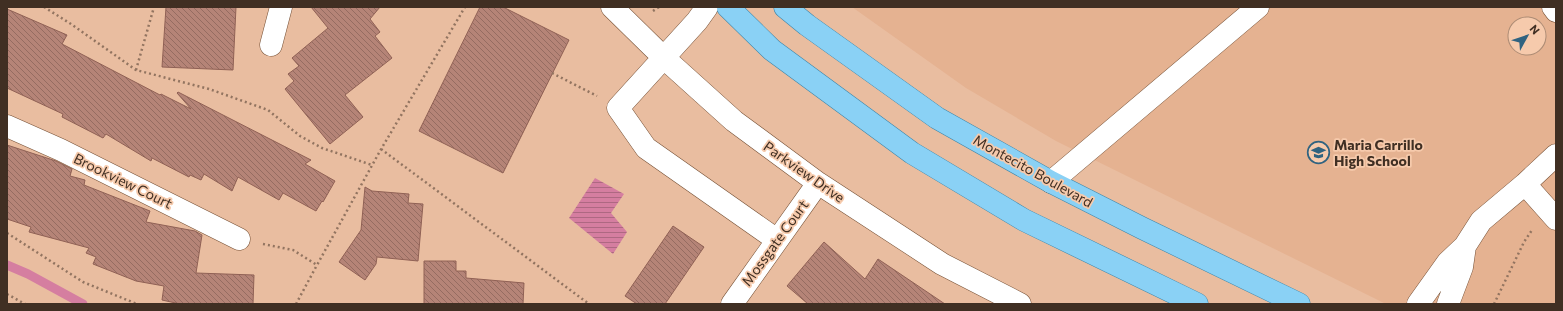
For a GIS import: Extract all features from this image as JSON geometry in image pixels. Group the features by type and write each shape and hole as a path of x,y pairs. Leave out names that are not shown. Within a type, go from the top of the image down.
{"main road":[{"path":"728,7 772,50 912,153 1024,220 1197,304"},
{"name":"Montecito Boulevard","path":"785,7 807,26 937,118 1051,182 1149,232 1299,304"}],"street":[{"path":"271,45 281,7"},
{"name":"Parkview Drive","path":"612,7 663,57 734,121 818,183 942,264 1020,304"},
{"path":"707,7 618,108 646,148 777,240"},
{"path":"1051,182 1258,7"},
{"path":"1552,7 1556,11"},
{"name":"Brookview Court","path":"7,126 61,150 239,239"},
{"path":"1418,304 1448,262 1465,246 1481,222 1556,156"},
{"name":"Mossgate Court","path":"739,302 777,240 818,183"},
{"path":"1525,184 1556,219"},
{"path":"1448,304 1462,267 1465,246"}],"path":[{"path":"44,7 71,24 136,70 209,89 268,110 300,136 322,148 372,165"},
{"path":"136,70 154,7"},
{"path":"296,304 381,149 465,7"},
{"path":"552,73 618,108"},
{"path":"381,149 589,304"},
{"path":"1494,304 1524,242 1533,228"},
{"path":"7,233 83,282 137,304"},
{"path":"239,239 293,250 317,265"},
{"path":"7,294 25,304"}],"shaded area":[{"name":"Maria Carrillo High School","path":"852,7 1556,7 1556,304 1386,304 1056,141 966,88"},
{"path":"595,178 624,194 611,213 627,232 613,254 569,218"}],"building":[{"path":"166,7 236,7 233,70 162,67"},
{"path":"311,7 380,7 370,19 380,32 375,36 392,58 345,95 363,117 330,144 285,89 294,81 288,74 299,66 292,58 328,28"},
{"path":"480,7 503,7 569,40 503,173 419,131"},
{"path":"7,9 67,35 62,44 160,95 161,94 191,109 177,93 178,92 311,160 305,164 335,181 316,211 283,193 279,200 238,177 232,191 204,174 201,180 190,175 189,177 152,158 151,161 106,134 103,138 62,117 63,114 7,88"},
{"path":"7,145 56,161 72,169 70,176 85,180 84,185 150,211 146,222 195,231 202,235 196,273 254,275 253,304 180,304 162,300 164,286 136,281 93,264 96,257 86,253 89,248 29,232 31,227 7,219"},
{"path":"365,187 372,191 409,194 408,203 423,204 418,261 377,257 376,264 365,280 339,262 361,230"},
{"path":"673,226 704,247 665,304 637,304 625,296"},
{"path":"824,242 865,279 878,259 945,304 808,304 787,286"},
{"path":"424,261 456,261 456,271 466,271 466,278 524,283 523,304 424,304"}],"waterway":[{"path":"7,265 28,274 83,304"}],"place":[{"name":"Maria Carrillo High School","path":"1318,153"}]}
